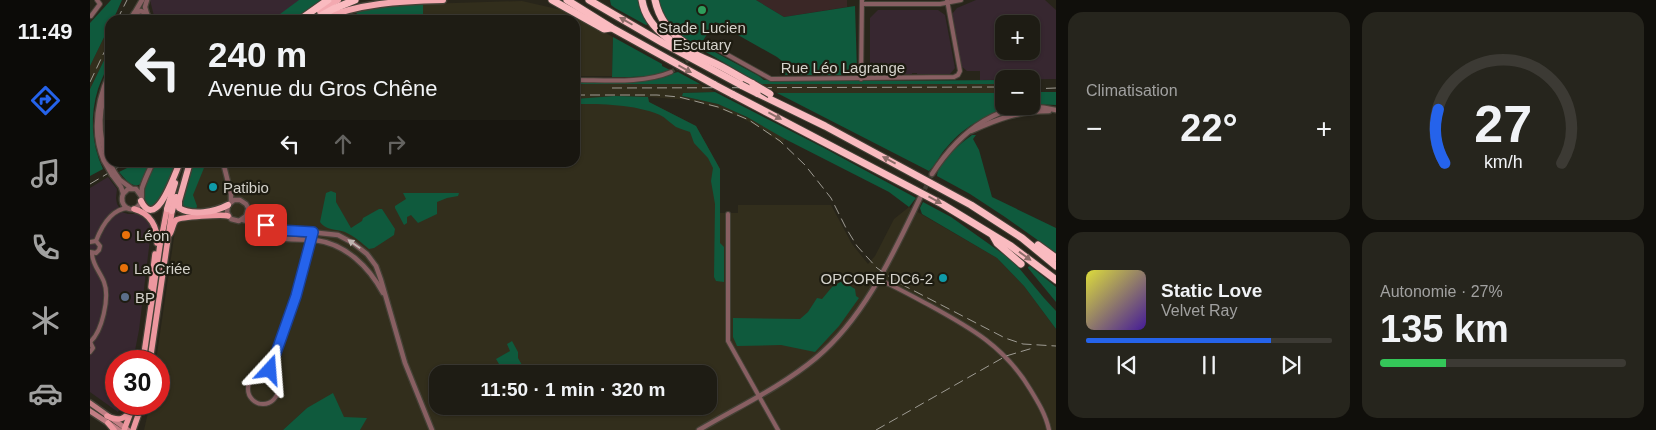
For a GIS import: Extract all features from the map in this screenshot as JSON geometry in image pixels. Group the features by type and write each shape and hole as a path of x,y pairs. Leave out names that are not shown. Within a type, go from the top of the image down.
{"highway":[{"path":"308,15 328,0"},
{"path":"310,15 338,0"},
{"path":"323,15 355,0"},
{"path":"332,15 374,4 443,0"},
{"path":"552,0 579,15"},
{"path":"566,0 612,28 715,85 955,211 1022,253 1056,280"},
{"path":"589,0 670,47 741,85 787,106 949,193 1022,238 1056,266"},
{"path":"642,0 649,19 664,35 753,84 787,106"},
{"path":"655,0 659,15 670,31 685,44 708,57 712,62"},
{"path":"580,16 604,29 612,28"},
{"path":"141,198 145,207 149,209 159,206 179,167"},
{"path":"170,210 180,167"},
{"path":"170,210 187,167"},
{"path":"188,167 179,208 200,212 220,208 230,203"},
{"path":"993,235 997,243 1021,264"},
{"path":"1022,238 1026,238 1056,258"}],"main road":[{"path":"131,208 142,211 156,228 158,234 146,322 149,327"},
{"path":"152,350 168,237 170,210"},
{"path":"146,350 160,245 170,210"},
{"path":"168,237 176,221 181,218 222,214 228,216"},
{"path":"90,403 124,430"},
{"path":"90,411 108,423 124,430"},
{"path":"107,416 121,420 127,415"},
{"path":"124,430 130,415"},
{"path":"133,415 133,430"},
{"path":"133,430 138,416"},
{"path":"138,416 138,430"},
{"path":"108,423 114,430"}],"street":[{"path":"90,16 100,4 97,0"},
{"path":"134,13 142,0"},
{"path":"147,0 145,7 147,14"},
{"path":"861,79 862,2 947,2 961,0"},
{"name":"Rue Léo Lagrange","path":"702,50 710,45 771,79 954,77 960,71 947,2"},
{"path":"134,13 141,11 147,14"},
{"path":"580,80 634,80 672,72"},
{"path":"105,83 100,94 96,118 98,140 105,158"},
{"path":"105,93 100,118 105,156"},
{"path":"932,174 946,154 963,136 992,121 1032,111 1056,111"},
{"path":"96,241 103,225 119,210 122,202 123,193 121,187 109,167"},
{"path":"123,193 127,189 139,188 152,167"},
{"path":"224,167 232,199 227,210 228,216 234,220 249,222 272,237 311,240 337,247 363,265 386,299"},
{"path":"113,174 122,182 138,191 141,198"},
{"path":"119,210 139,205 144,182"},
{"path":"230,187 260,221 274,229 342,236 359,246 370,258 380,276 407,370 432,430"},
{"path":"699,430 802,369 827,348 856,316 878,279 920,198"},
{"path":"230,203 236,200 242,201"},
{"path":"122,202 131,208"},
{"path":"241,220 246,216 248,209"},
{"path":"728,214 728,341 778,430"},
{"path":"268,376 296,296 313,232"},
{"path":"90,242 96,241"},
{"path":"90,352 93,348 90,342 100,328 106,290 105,284 93,262 91,252 96,253 100,248 96,241"},
{"path":"363,265 370,258"},
{"path":"878,279 968,326 1010,359 1022,374 1042,408 1049,430"},
{"path":"259,376 268,376 276,381 278,386 277,396 270,403 260,404 252,399 250,384 259,376"}],"shaded area":[{"path":"150,0 308,0 287,15 154,15"},
{"path":"756,0 847,0 847,7 784,17"},
{"path":"976,0 1045,0 1056,10 1056,79 1040,79 1040,70 995,70 995,80 980,80 980,71 967,71 961,66 952,14 957,8"},
{"path":"522,1 566,11 573,15 423,15 423,4"},
{"path":"878,10 938,10 945,15 955,68 950,74 876,74 870,69 870,18"},
{"path":"580,19 613,37 612,76 580,76"},
{"path":"105,35 105,58 90,89 90,66"},
{"path":"580,84 700,84 715,92 683,93 682,96 718,104 769,128 785,139 782,144 742,118 717,108 689,100 648,97 649,102 696,126 720,169 720,213 738,213 738,205 831,205 852,244 868,264 875,256 894,219 909,207 997,258 1024,286 1056,329 1056,430 359,430 344,417 307,408 283,430 144,430 147,415 170,415 170,350 158,350 179,203 192,167 580,167"},
{"path":"760,84 995,84 995,93 777,93"},
{"path":"108,177 117,189 117,204 122,212 137,214 143,217 149,224 151,231 135,350 105,350 105,403 90,392 90,188"}],"green space":[{"path":"111,0 122,0 115,15 105,15 105,35 90,66 90,23"},
{"path":"299,0 321,0 300,15 279,15"},
{"path":"610,0 639,0 648,24 646,25 615,8 611,5"},
{"path":"659,0 756,0 784,17 855,6 857,71 854,75 784,75 782,61 777,57 715,22 704,39 701,48 674,30 665,17"},
{"path":"423,4 423,15 357,15 356,12 375,8"},
{"path":"613,37 670,70 649,76 612,77"},
{"path":"711,50 764,80 995,80 995,84 760,84 707,51"},
{"path":"105,58 105,72 95,99 93,119 96,149 103,169 90,176 90,89"},
{"path":"678,72 700,84 580,84 580,81 644,80"},
{"path":"715,92 916,198 909,207 889,192 785,139 747,117 718,104 682,96 683,93"},
{"path":"1040,92 1056,92 1056,105 1040,104"},
{"path":"777,93 995,93 995,114 962,132 929,171"},
{"path":"615,96 648,97 649,102 696,126 720,169 720,243 724,247 724,282 716,281 714,277 715,204 711,181 713,168 708,158 694,143 690,132 676,127 660,115 650,111 629,107 580,104 580,99"},
{"path":"972,135 976,135 973,139 979,150 992,197 1056,228 1056,253 970,194 937,176 941,165 946,159"},
{"path":"129,167 149,167 142,182 136,186 119,172"},
{"path":"155,167 175,167 156,206 149,207 144,197"},
{"path":"192,167 204,167 193,195 197,206 196,210 187,209 181,205 185,184"},
{"path":"331,191 336,193 336,202 351,228 362,221 363,218 382,209 395,229 394,235 374,248 369,249 345,232 322,225 320,222 326,193"},
{"path":"403,193 459,193 458,196 437,202 437,214 418,223 411,215 407,217 407,223 404,225 395,208 395,206 406,199"},
{"path":"923,202 951,217 1013,261 1056,311 1056,329 1024,286 997,258 922,214 920,208"},
{"path":"1030,266 1056,287 1056,302 1028,268"},
{"path":"842,281 855,289 856,296 859,298 839,326 815,352 781,345 737,346 733,337 733,318 800,319 808,312 817,298 822,299 832,287"},
{"path":"512,341 522,365 500,365 496,359 510,351 507,344"},
{"path":"333,393 344,417 367,418 360,430 283,430 307,408"}],"tunnel":[{"path":"671,72 690,59"},
{"path":"922,195 932,174"}],"railway":[{"path":"120,15 127,0"},
{"path":"90,82 105,50"},
{"path":"612,88 995,87"},
{"path":"1040,89 1056,88"},
{"path":"580,95 657,95 679,97 718,107 749,120 780,141 805,165 831,198 857,246 877,268 897,282 1005,338 1023,344 1056,346"},
{"path":"90,184 119,167"},
{"path":"876,430 1006,356 1033,348"}],"place":[{"name":"Stade Lucien Escutary","path":"702,10"},
{"name":"Patibio","path":"213,187"},
{"name":"Léon","path":"126,235"},
{"name":"La Criée","path":"124,268"},
{"name":"OPCORE DC6-2","path":"943,278"},
{"name":"BP","path":"125,297"}],"route":[{"path":"266,225 278,230 313,232 296,296 270,370"}]}
